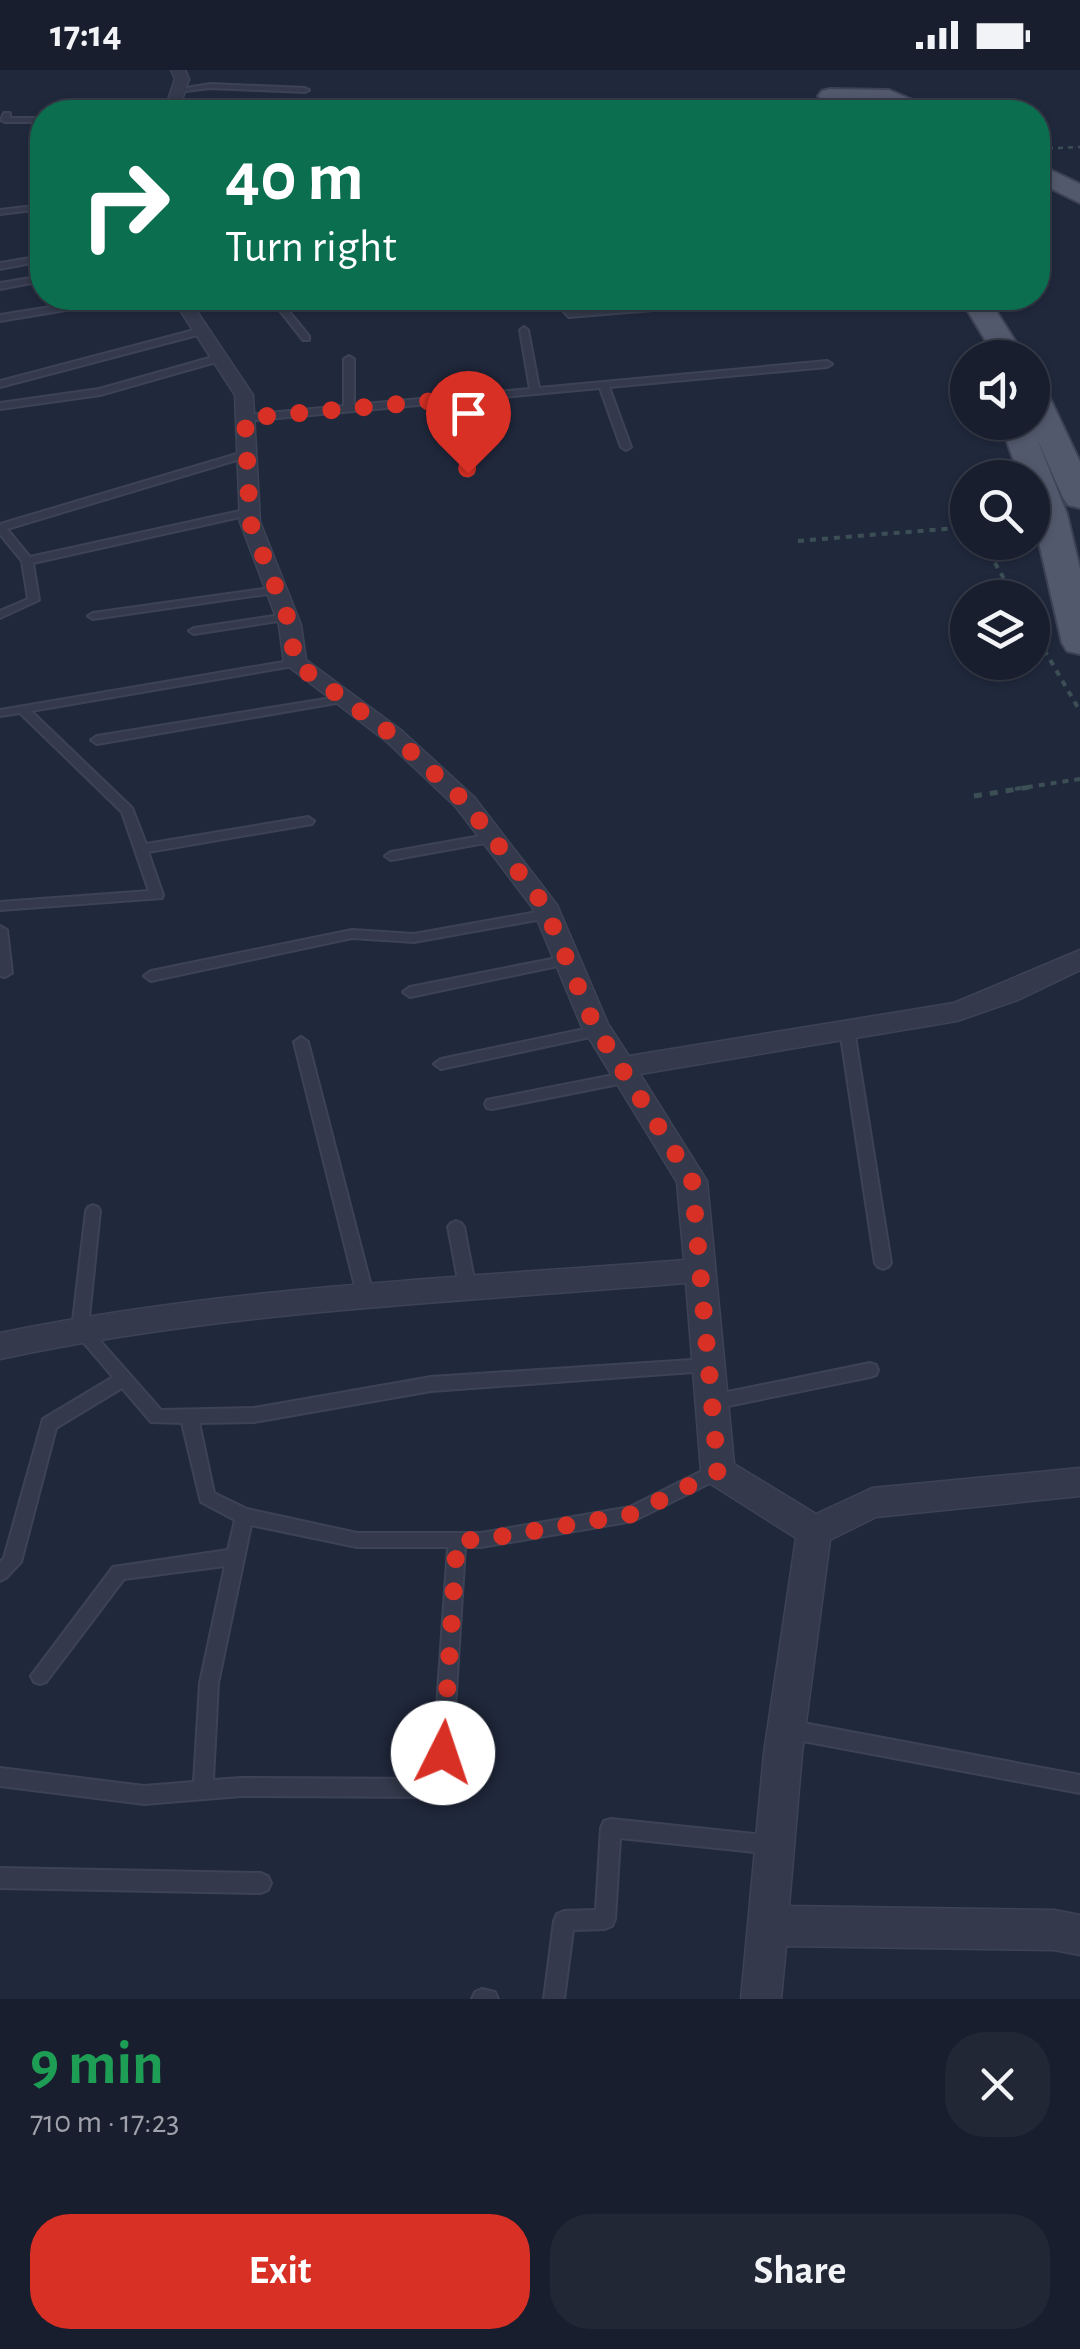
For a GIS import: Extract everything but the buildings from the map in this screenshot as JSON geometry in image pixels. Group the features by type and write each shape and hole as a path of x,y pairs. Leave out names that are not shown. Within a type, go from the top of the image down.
{"main road":[{"path":"840,94 897,100"},
{"path":"1050,178 1080,194"},
{"path":"956,310 972,340"},
{"path":"982,310 1001,340"},
{"path":"1050,432 1080,498"},
{"path":"1023,440 1050,514 1080,643"}],"street":[{"path":"175,100 178,70"},
{"path":"188,310 244,395 249,512 287,616 295,663 394,736 465,802 548,914 598,1031 692,1180 718,1471 814,1531"},
{"path":"626,1072 957,1012 1008,994 1080,959"},
{"path":"0,1346 80,1329 366,1298 702,1270"},
{"path":"814,1531 872,1504 1080,1482"},
{"path":"762,1999 787,1729 814,1531"},
{"path":"768,1926 1054,1930 1080,1936"}],"lane":[{"path":"178,90 210,86 305,90"},
{"path":"6,115 6,120 30,120"},
{"path":"0,212 30,208"},
{"path":"0,266 30,261"},
{"path":"0,286 30,281"},
{"path":"0,318 48,310"},
{"path":"284,310 306,338"},
{"path":"566,310 569,314 617,310"},
{"path":"524,330 535,392"},
{"path":"0,384 202,331"},
{"path":"0,406 100,392 220,358"},
{"path":"349,359 349,409"},
{"path":"245,418 827,364"},
{"path":"41,373 52,398"},
{"path":"604,385 626,447"},
{"path":"455,399 468,473"},
{"path":"0,614 34,600 27,561 0,528 247,454"},
{"path":"27,561 249,512"},
{"path":"94,616 277,590"},
{"path":"194,631 287,616"},
{"path":"0,712 295,663"},
{"path":"97,740 344,699"},
{"path":"0,906 156,895 128,811 22,709"},
{"path":"141,849 308,822"},
{"path":"391,856 492,838"},
{"path":"150,976 352,934 414,938 548,914"},
{"path":"0,930 6,973"},
{"path":"410,992 568,960"},
{"path":"846,1030 884,1262"},
{"path":"441,1064 598,1031"},
{"path":"302,1042 366,1298"},
{"path":"492,1104 626,1072"},
{"path":"93,1211 80,1329 157,1417 254,1415 431,1384 711,1365"},
{"path":"456,1227 468,1290"},
{"path":"713,1402 870,1370"},
{"path":"0,1573 12,1562 48,1424 123,1378"},
{"path":"189,1416 207,1496 244,1516 357,1540 480,1540 633,1514 718,1471"},
{"path":"204,1790 209,1683 244,1516"},
{"path":"0,1777 144,1795 204,1790 441,1788 457,1540"},
{"path":"40,1676 119,1572 234,1557"},
{"path":"787,1729 1080,1784"},
{"path":"554,1999 564,1921 606,1919 610,1828 775,1846"},
{"path":"0,1878 261,1883"}],"path":[{"path":"1050,148 1080,148"},
{"path":"798,541 950,528"},
{"path":"1050,659 1080,711"},
{"path":"974,796 1080,779"}],"route":[{"path":"443,1753 457,1540 480,1540 633,1514 718,1471 692,1180 594,1025 544,905 465,802 394,736 295,663 290,624 250,522 245,418 455,399 468,473"}]}
